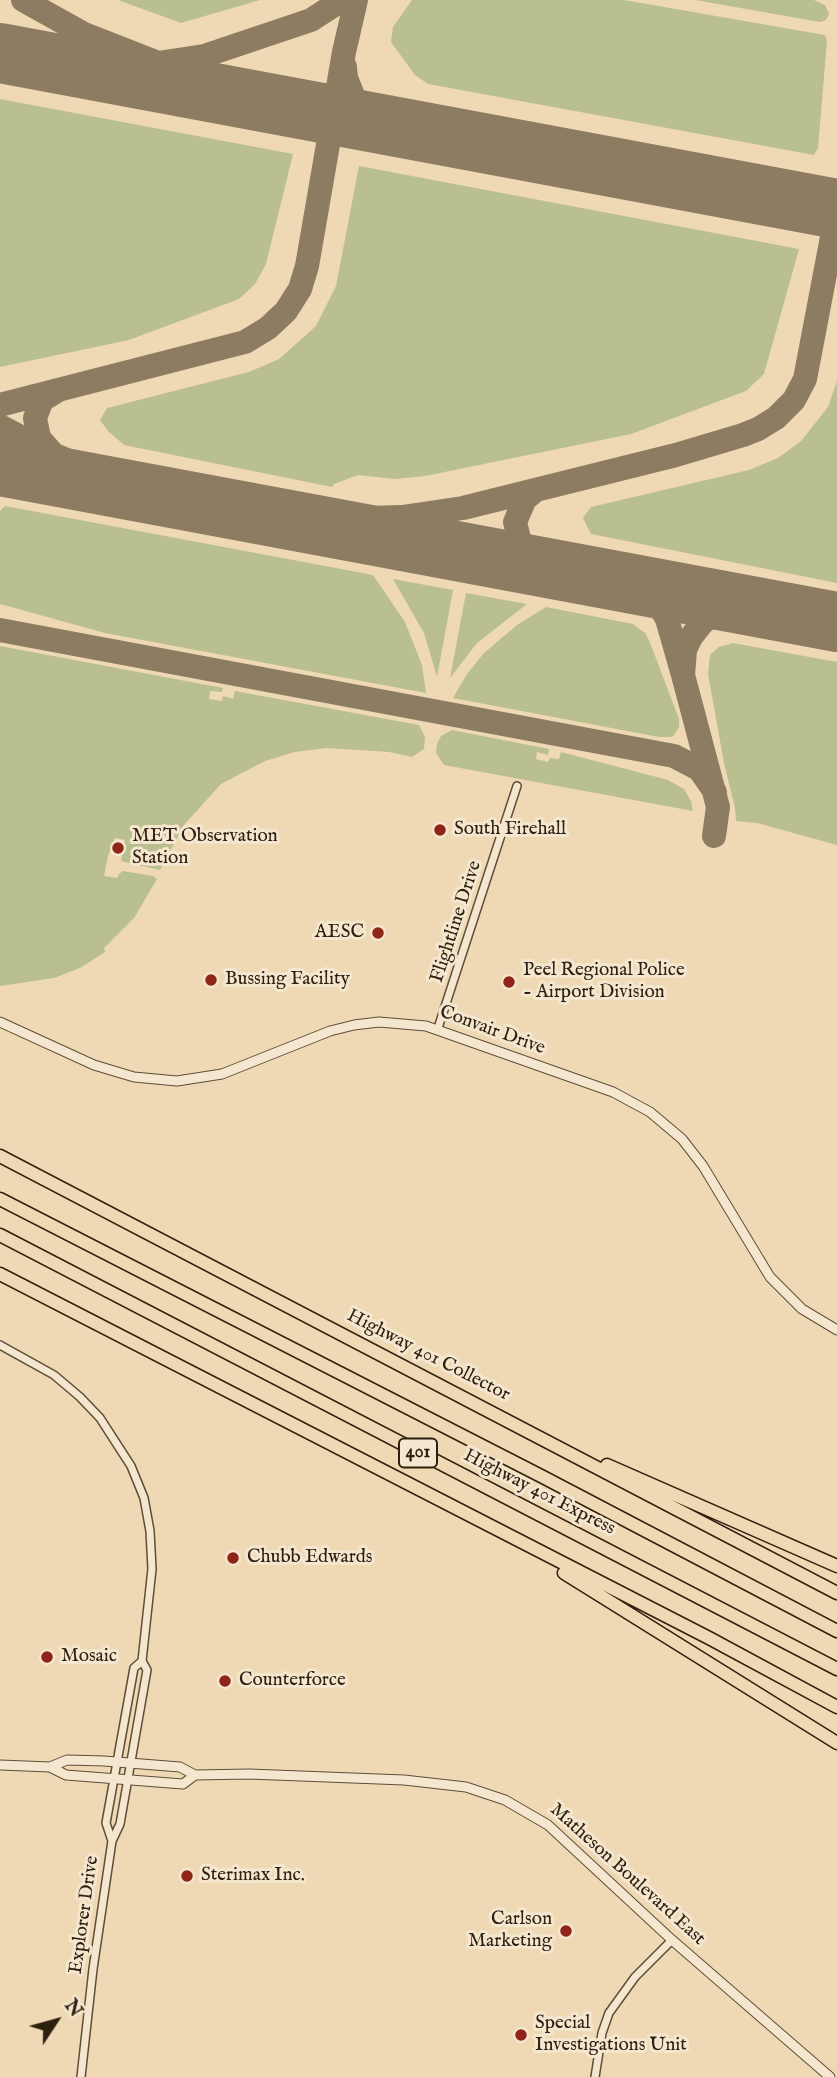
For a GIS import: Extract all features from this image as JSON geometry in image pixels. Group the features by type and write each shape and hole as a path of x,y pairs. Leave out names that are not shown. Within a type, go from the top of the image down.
{"highway":[{"name":"Highway 401 Collector","path":"0,1156 837,1593"},
{"name":"Highway 401 Express","path":"0,1199 543,1476 837,1631"},
{"name":"Highway 401 Express","path":"0,1235 837,1669"},
{"name":"401","path":"0,1274 709,1638 837,1707"},
{"path":"539,1436 837,1566"},
{"path":"511,1538 607,1601 837,1742"}],"street":[{"name":"Flightline Drive","path":"438,1028 517,786"},
{"name":"Convair Drive","path":"0,1023 94,1065 134,1077 177,1081 222,1074 330,1031 354,1025 379,1022 438,1028 613,1093 660,1120 682,1139 698,1159 770,1277 802,1310 837,1330"},
{"name":"Explorer Drive","path":"0,1345 54,1375 80,1396 100,1418 131,1466 144,1498 151,1556 152,1569 142,1661 147,1670 120,1824 112,1841 91,1982 81,2077"},
{"name":"Explorer Drive","path":"112,1841 106,1823 134,1668 142,1661"},
{"name":"Matheson Boulevard East","path":"50,1767 67,1760 117,1763 180,1767 195,1776"},
{"name":"Matheson Boulevard East","path":"0,1765 50,1767 66,1775 183,1784 195,1776 249,1774 404,1780 466,1787 487,1793 528,1812 548,1825 672,1940 830,2077"},
{"path":"594,2077 609,2013 635,1977 672,1940"}],"green space":[{"path":"118,0 260,0 181,23"},
{"path":"412,0 624,0 825,35 827,41 818,148 814,155 428,84 415,75 391,42 393,27"},
{"path":"695,0 814,0 825,5 829,14 826,20 820,22"},
{"path":"0,99 293,154 266,264 255,284 239,299 129,340 0,367"},
{"path":"359,166 799,249 764,374 746,391 631,434 425,476 395,479 358,475 332,487 124,445 108,431 100,420 107,408 249,372 279,359 316,326 336,286"},
{"path":"837,381 837,583 591,534 583,518 591,507 749,470 778,458 801,441 828,407"},
{"path":"5,506 373,575 405,622 422,665 426,693 105,633 0,604 0,511"},
{"path":"393,579 453,590 437,677 424,633"},
{"path":"466,593 527,604 477,643 450,678"},
{"path":"546,607 633,624 645,633 679,719 679,727 674,735 659,737 453,698 484,653 517,625"},
{"path":"733,643 837,662 837,845 757,823 736,821 708,674 710,655 719,647"},
{"path":"0,646 223,688 222,692 210,691 209,699 222,701 223,696 233,699 235,691 419,725 425,737 424,749 412,757 389,752 326,748 295,752 265,761 221,784 184,825 160,870 121,861 125,840 115,838 104,876 117,878 123,871 157,879 134,918 104,948 105,952 80,968 54,978 0,986"},
{"path":"452,730 549,749 548,755 537,752 536,759 548,762 550,758 559,759 561,752 668,780 684,789 693,811 444,765 436,753 437,744 441,736"}],"taxiway":[{"path":"23,0 84,34 158,63 334,116"},
{"path":"10,55 106,66 158,63 204,56 311,20 342,0"},
{"path":"0,405 245,342 268,328 286,311 300,289 307,266 344,52 356,0"},
{"path":"345,67 346,78 354,98 369,114 388,125"},
{"path":"296,520 402,517 463,508 676,455 758,429 776,418 794,400 805,379 837,211"},
{"path":"53,454 39,438 35,418 42,400 57,391"},
{"path":"0,426 55,455 142,492"},
{"path":"0,474 24,472 105,487"},
{"path":"536,490 525,499 515,522 520,543 546,567"},
{"path":"545,569 626,584 648,594 667,619 683,675 685,650 691,637 703,622 718,612 733,607 748,607 832,622"},
{"path":"0,630 674,756 699,769 715,792"},
{"path":"683,675 718,807 714,836"}],"runway":[{"path":"0,53 837,209"},
{"path":"0,466 837,622"}],"place":[{"name":"South Firehall","path":"440,830"},
{"name":"MET Observation Station","path":"118,848"},
{"name":"AESC","path":"378,933"},
{"name":"Bussing Facility","path":"211,980"},
{"name":"Peel Regional Police - Airport Division","path":"509,982"},
{"name":"Chubb Edwards","path":"233,1558"},
{"name":"Mosaic","path":"47,1657"},
{"name":"Counterforce","path":"225,1681"},
{"name":"Sterimax Inc.","path":"187,1876"},
{"name":"Carlson Marketing","path":"566,1931"},
{"name":"Special Investigations Unit","path":"521,2035"}]}
